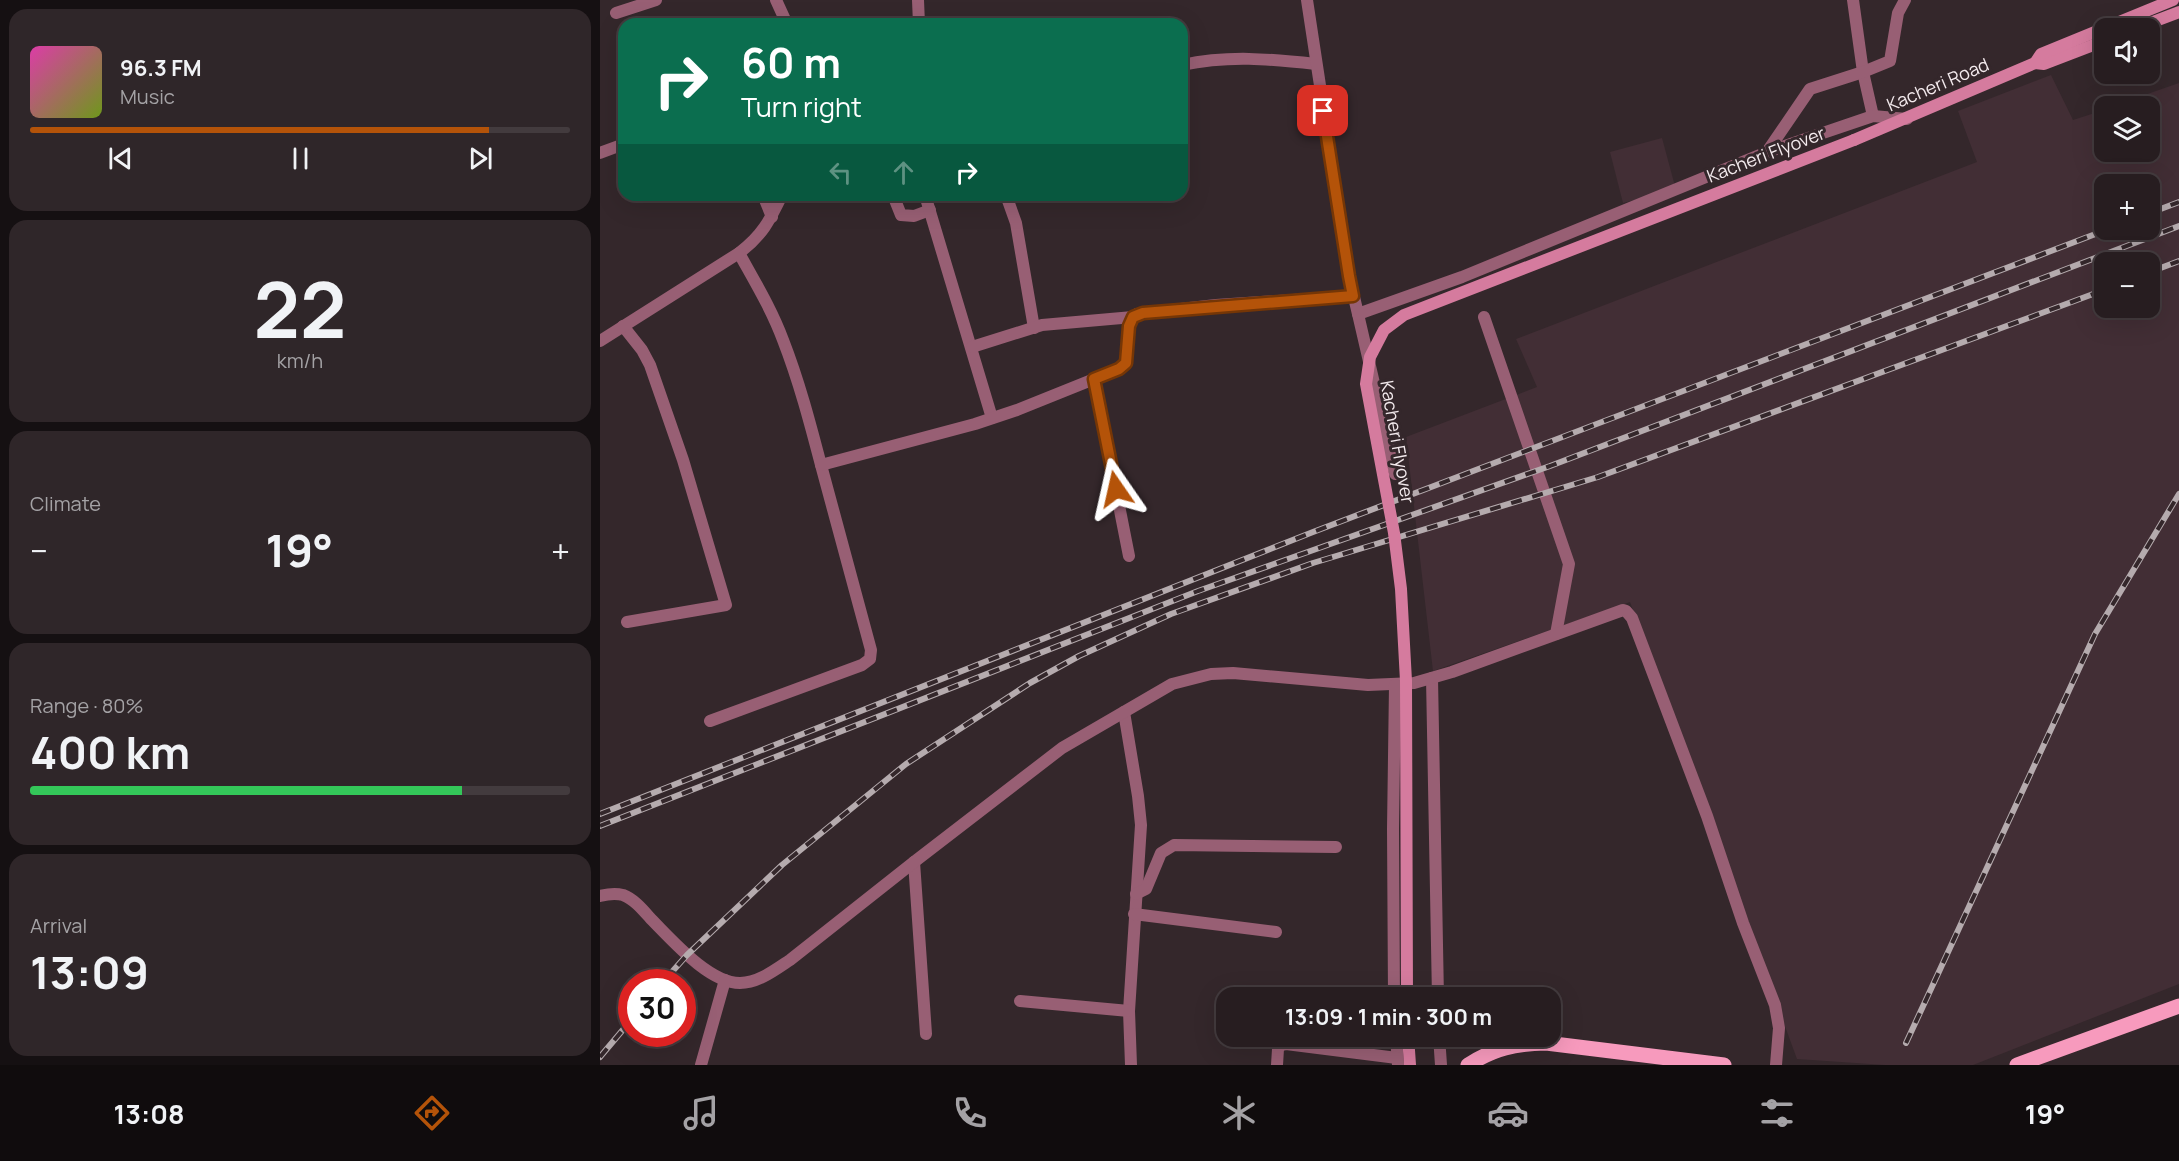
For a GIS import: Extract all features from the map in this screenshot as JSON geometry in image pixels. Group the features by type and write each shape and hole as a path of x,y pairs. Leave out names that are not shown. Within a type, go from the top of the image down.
{"main road":[{"name":"Kacheri Road","path":"2035,63 2041,54 2173,0"},
{"path":"2160,19 2179,12"},
{"name":"Kacheri Road","path":"1854,140 2035,63 2044,64 2094,45"},
{"name":"Kacheri Flyover","path":"1407,987 1406,681 1401,588 1394,533 1366,384 1370,357 1384,330 1414,310 1854,140"},
{"path":"2018,1065 2179,1006"},
{"path":"1468,1065 1498,1049 1520,1044 1546,1043 1724,1065"},
{"path":"1409,1047 1410,1065"}],"street":[{"path":"616,13 656,0"},
{"path":"776,0 784,18"},
{"path":"918,0 919,18"},
{"path":"1307,0 1349,276 1395,474"},
{"path":"1853,0 1863,72 1873,116"},
{"path":"1767,153 1810,88 1890,61 1898,13 1905,0"},
{"path":"1188,64 1231,58 1316,64"},
{"path":"1358,314 1462,277 1767,153 1873,116 1907,118"},
{"path":"600,153 618,146"},
{"path":"765,201 772,217"},
{"path":"600,341 739,253 758,238 779,201"},
{"path":"895,201 901,215 914,216 930,210"},
{"path":"927,201 992,418"},
{"path":"1008,201 1016,223 1034,328"},
{"path":"710,721 862,665 870,658 871,650 798,380 773,315 739,253"},
{"path":"972,347 1042,325 1133,317 1143,313 1216,305 1353,296"},
{"path":"821,465 992,418 1119,369 1126,363 1129,326 1133,317"},
{"path":"1484,317 1569,564 1556,634"},
{"path":"623,326 642,350 650,365 683,460 726,605 627,622"},
{"path":"1094,379 1129,555"},
{"path":"600,896 614,893 633,900 687,955 725,980 739,983 752,981 790,960 1062,748 1172,684 1211,674 1233,673 1368,686 1414,683 1623,610 1632,618 1707,816 1743,923 1774,1005 1779,1028 1776,1065"},
{"path":"1432,678 1438,987"},
{"path":"1394,987 1395,685"},
{"path":"1124,712 1141,825 1129,1011 1131,1065"},
{"path":"1136,894 1146,888 1161,853 1174,845 1336,847"},
{"path":"914,862 926,1034"},
{"path":"1134,915 1276,932"},
{"path":"701,1065 725,980"},
{"path":"1020,1001 1129,1011"},
{"path":"1278,1065 1278,1049 1284,1045 1397,1061"},
{"path":"1440,1047 1441,1065"}],"shaded area":[{"path":"2051,75 2073,120 2094,113 2094,162 2160,162 2160,96 2142,96 2179,83 2179,984 1973,1065 1885,1065 1797,1059 1630,602 1433,671 1406,437 1537,387 1516,339 1977,162 1958,111"},
{"path":"1662,138 1676,190 1623,203 1610,152"}],"railway":[{"path":"2160,209 2179,202"},
{"path":"600,826 1198,591 1550,466 2179,226"},
{"path":"600,814 1313,532 2094,235"},
{"path":"2160,268 2179,261"},
{"path":"675,969 782,865 906,764 1030,683 1079,656 1171,614 1313,563 1598,477 2094,294"},
{"path":"1906,1043 2095,634 2179,494"},
{"path":"600,1057 618,1036"}],"route":[{"path":"1116,489 1094,379 1119,369 1126,363 1129,326 1133,317 1143,313 1216,305 1353,296 1323,111"}]}
